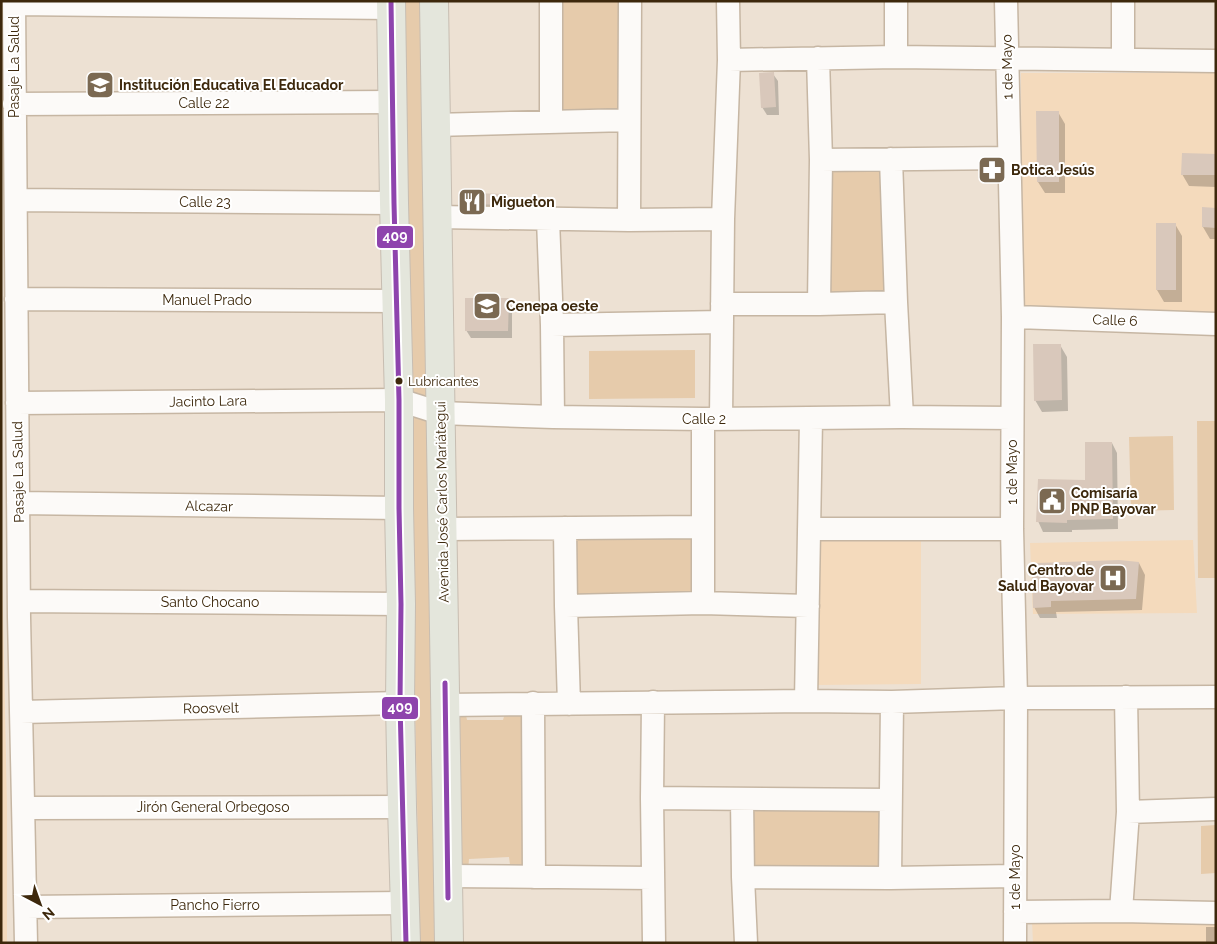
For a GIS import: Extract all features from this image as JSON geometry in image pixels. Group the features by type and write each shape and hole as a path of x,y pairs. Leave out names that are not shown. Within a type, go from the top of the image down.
{"main road":[{"name":"Avenida José Carlos Mariátegui","path":"434,1 449,943"},
{"path":"391,5 402,604 400,703 406,943"}],"street":[{"path":"551,1 551,122"},
{"path":"629,220 630,1"},
{"path":"703,603 703,527 722,313 723,219 729,60 728,1"},
{"path":"896,1 896,57"},
{"name":"1 de Mayo","path":"1006,1 1014,317 1012,529 1016,698 1015,943"},
{"path":"1123,1 1123,60"},
{"path":"14,3 391,5"},
{"name":"Pasaje La Salud","path":"14,3 18,503 26,943"},
{"path":"729,60 896,57 1216,61"},
{"path":"818,58 821,160 819,304"},
{"name":"Calle 22","path":"14,104 393,102"},
{"path":"435,125 629,120"},
{"path":"821,160 1009,158"},
{"path":"891,159 902,417"},
{"name":"Calle 23","path":"16,200 394,203"},
{"path":"437,217 629,220 723,219"},
{"path":"548,219 553,417"},
{"name":"Manuel Prado","path":"16,298 397,301"},
{"path":"552,325 819,304 896,302"},
{"name":"Calle 6","path":"1014,317 1216,324"},
{"name":"Calle 2","path":"399,400 440,413 553,417 712,419 1012,418"},
{"name":"Jacinto Lara","path":"17,403 399,400"},
{"path":"806,701 811,418"},
{"name":"Alcazar","path":"18,503 399,508"},
{"path":"442,529 703,527"},
{"path":"565,528 569,704"},
{"path":"809,529 1012,529"},
{"name":"Santo Chocano","path":"20,601 402,604"},
{"path":"566,606 703,603 808,606"},
{"path":"445,705 653,702 892,702 1016,698 1216,697"},
{"path":"1121,911 1128,812 1126,698"},
{"path":"653,702 652,878 654,943"},
{"path":"890,878 892,702"},
{"name":"Roosvelt","path":"21,712 400,703"},
{"path":"532,704 534,877"},
{"path":"652,798 890,800"},
{"path":"742,799 746,943"},
{"name":"Jirón General Orbegoso","path":"24,808 402,807"},
{"path":"1128,812 1216,809"},
{"path":"448,876 652,878"},
{"path":"743,878 1015,876"},
{"name":"Pancho Fierro","path":"26,907 405,903"},
{"path":"1016,912 1121,911 1216,913"}],"shaded area":[{"path":"400,1 420,1 437,943 420,943"},
{"path":"555,1 624,1 625,116 559,118"},
{"path":"1021,73 1216,73 1216,316 1022,311"},
{"path":"885,165 888,294 826,296 828,166"},
{"path":"695,350 695,398 589,399 589,351"},
{"path":"1197,421 1216,421 1216,578 1198,578"},
{"path":"1173,436 1174,510 1131,511 1129,437"},
{"path":"1,516 7,806 7,943 1,943"},
{"path":"818,531 921,532 921,684 815,685"},
{"path":"566,532 697,534 698,597 568,601"},
{"name":"Centro de Salud Bayovar","path":"1193,540 1197,613 1033,614 1030,543"},
{"path":"525,708 528,867 511,872 509,857 469,859 468,871 457,870 454,716 466,715 467,720 503,720 506,710"},
{"path":"750,804 881,804 883,874 751,874"},
{"path":"1216,825 1216,873 1201,874 1201,826"},
{"path":"1216,920 1216,943 1033,943 1032,921"}],"building":[{"path":"774,72 776,107 761,108 759,73"},
{"path":"1036,111 1059,111 1059,182 1037,182"},
{"path":"1182,153 1216,154 1216,175 1181,175"},
{"path":"466,193 508,194 507,205 466,204"},
{"path":"1202,207 1216,208 1216,228 1202,227"},
{"path":"1156,223 1176,223 1176,290 1156,290"},
{"path":"465,298 509,298 508,331 465,331"},
{"path":"1033,344 1061,344 1062,400 1034,401"},
{"path":"1085,442 1112,442 1113,519 1067,520 1067,523 1036,522 1038,479 1085,480"},
{"path":"1119,560 1139,562 1136,599 1051,601 1051,607 1033,608 1032,572 1037,572 1037,563"}],"transit line":[{"name":"409","path":"391,1 399,400 400,703 406,943"},
{"name":"409","path":"445,683 448,898"}],"place":[{"name":"Institución Educativa El Educador","path":"100,85"},
{"name":"Botica Jesús","path":"992,170"},
{"name":"Migueton","path":"472,202"},
{"name":"Cenepa oeste","path":"487,306"},
{"name":"Lubricantes","path":"399,381"},
{"name":"Comisaría PNP Bayovar","path":"1052,501"},
{"name":"Centro de Salud Bayovar","path":"1113,578"}]}
